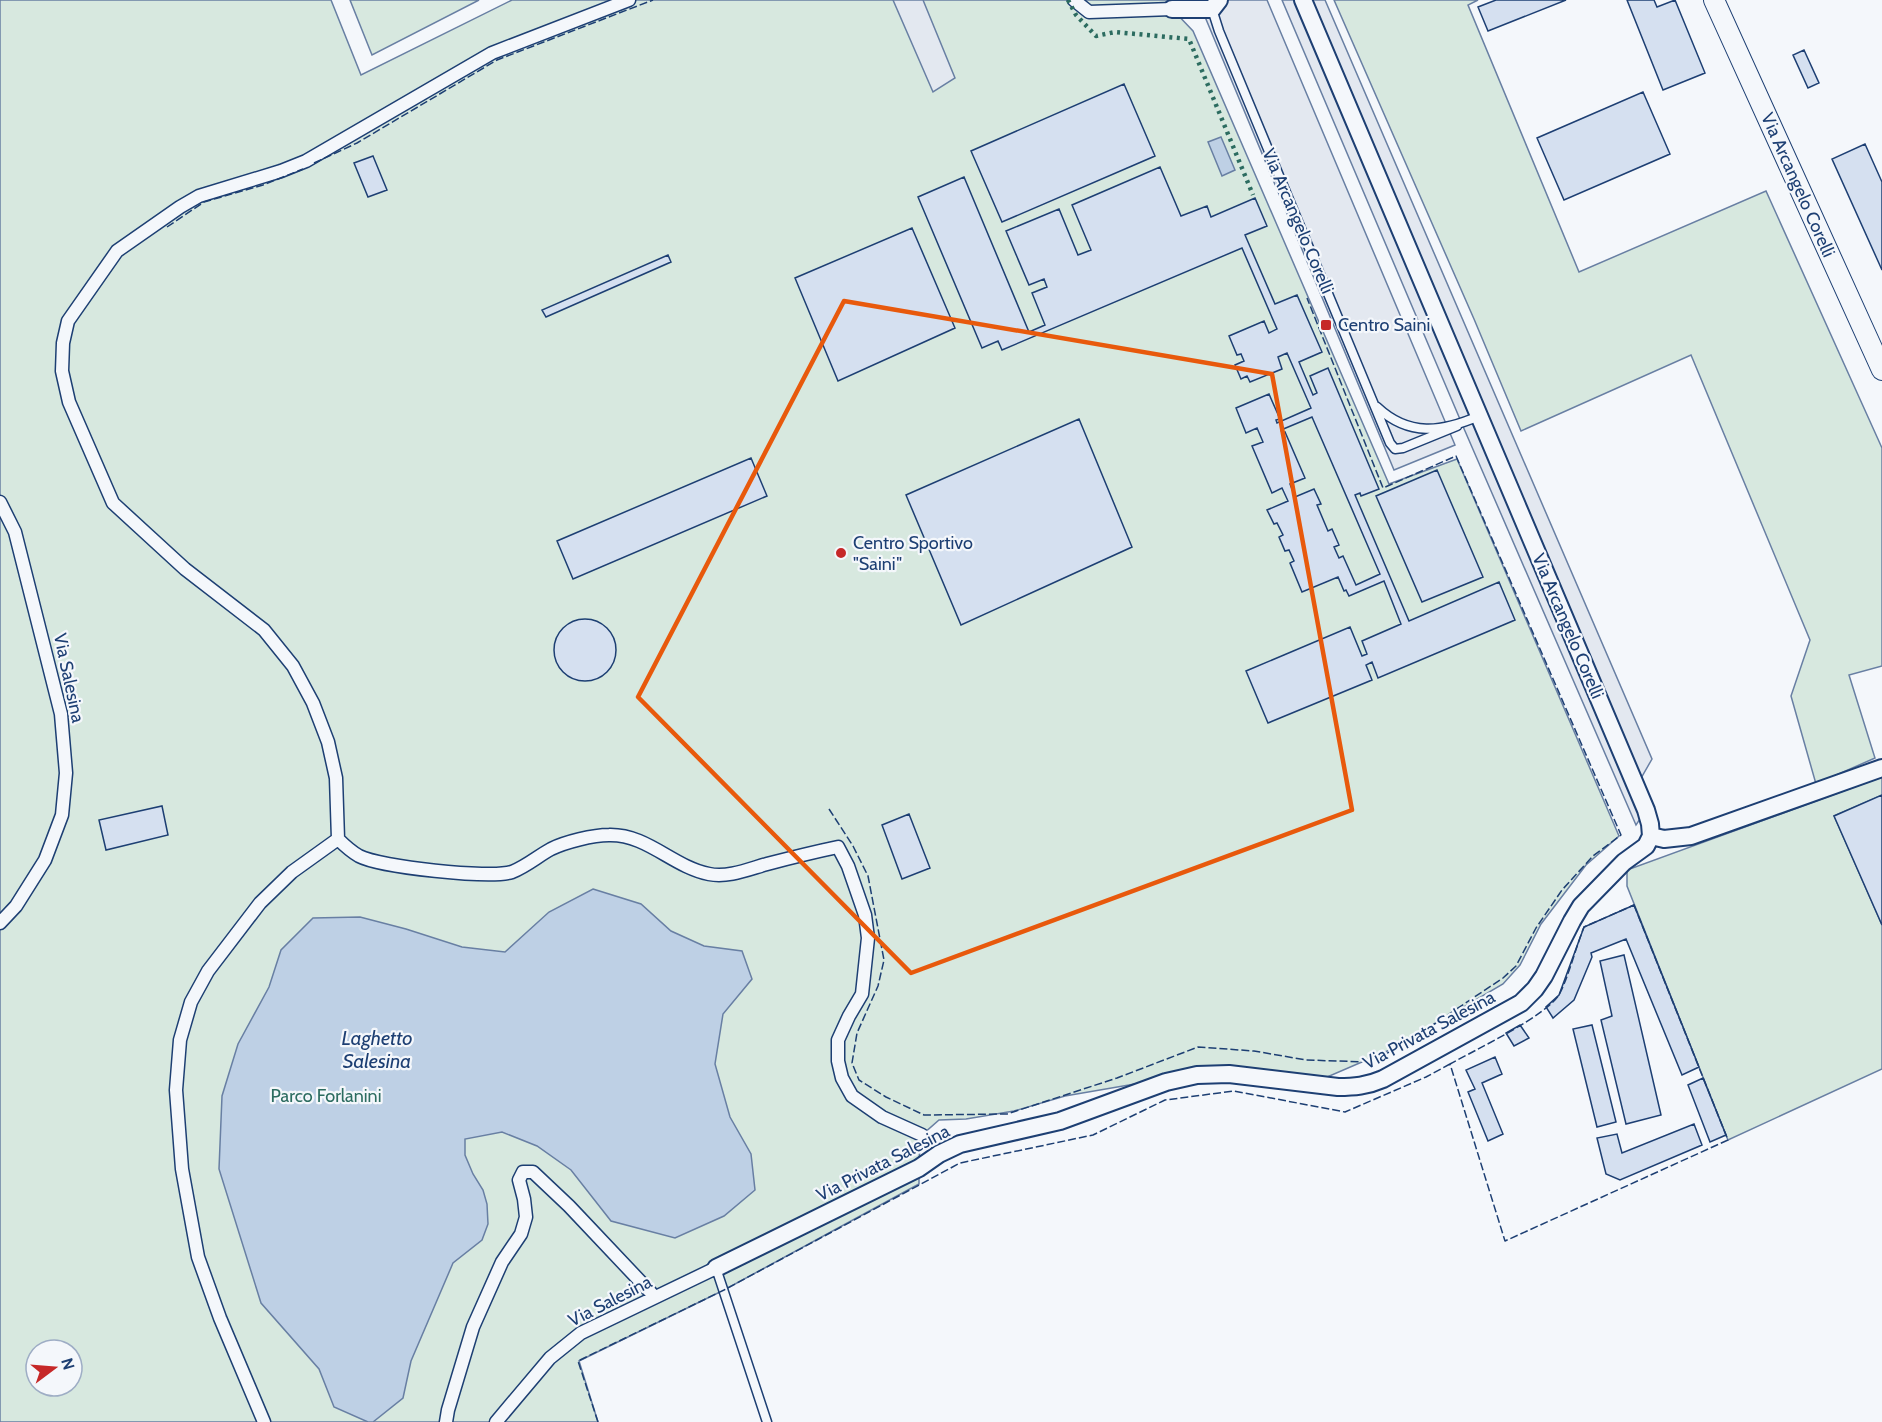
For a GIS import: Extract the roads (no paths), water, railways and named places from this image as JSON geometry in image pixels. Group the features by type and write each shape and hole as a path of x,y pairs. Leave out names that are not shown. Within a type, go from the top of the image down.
{"street":[{"path":"629,0 492,53 306,161 199,196 117,251 68,321 63,343 63,371 69,402 113,503 185,569 264,630 293,666 313,703 328,742 336,778 338,839 359,856 389,865 491,875 509,873 526,866 552,849 561,846 607,835 627,836 691,869 712,875 733,874 837,848 848,866 865,915 868,938 862,994 838,1040 838,1061 842,1078 852,1096 882,1117 931,1143"},
{"path":"1074,0 1089,12 1172,9 1215,4"},
{"name":"Via Arcangelo Corelli","path":"1303,0 1646,810 1652,836"},
{"name":"Via Arcangelo Corelli","path":"1714,0 1882,370"},
{"name":"Via Salesina","path":"0,502 15,532 61,714 66,773 63,815 45,860 16,906 0,923"},
{"path":"1652,836 1664,839 1691,836 1882,768"},
{"name":"Via Privata Salesina","path":"689,1281 919,1168 931,1143 960,1144 1060,1121 1166,1082 1197,1075 1229,1074 1338,1087 1370,1085 1383,1079 1521,1003 1544,976 1581,906 1624,862 1646,846 1652,836"},
{"path":"264,1422 220,1318 198,1257 182,1169 176,1090 180,1040 191,1002 208,971 260,903 292,872 338,839"},
{"path":"446,1422 473,1327 502,1262 521,1233 526,1217 519,1180 523,1172 532,1172 569,1206 655,1297"},
{"name":"Via Salesina","path":"496,1422 550,1358 580,1333 689,1281"}],"lane":[{"name":"Via Arcangelo Corelli","path":"1215,4 1219,31 1375,404 1389,418 1411,427 1457,426 1479,416"},
{"path":"1375,404 1390,443 1395,449 1403,448 1457,426"},
{"path":"716,1268 767,1422"}],"water":[{"path":"1221,137 1235,170 1222,176 1208,142"},
{"name":"Laghetto Salesina","path":"593,889 641,904 671,931 704,946 742,951 752,979 723,1014 715,1064 730,1117 751,1154 755,1190 724,1216 675,1238 611,1221 571,1170 537,1146 502,1132 465,1139 465,1155 483,1190 487,1204 488,1224 482,1240 453,1263 411,1361 403,1398 373,1422 334,1407 319,1369 261,1303 219,1169 222,1096 238,1044 269,987 281,950 313,918 360,917 462,947 505,952 549,912"}],"place":[{"name":"Centro Saini","path":"1326,325"},
{"name":"Centro Sportivo \"Saini\"","path":"841,553"}],"park label":[{"name":"Parco Forlanini","path":"326,1096"}]}
